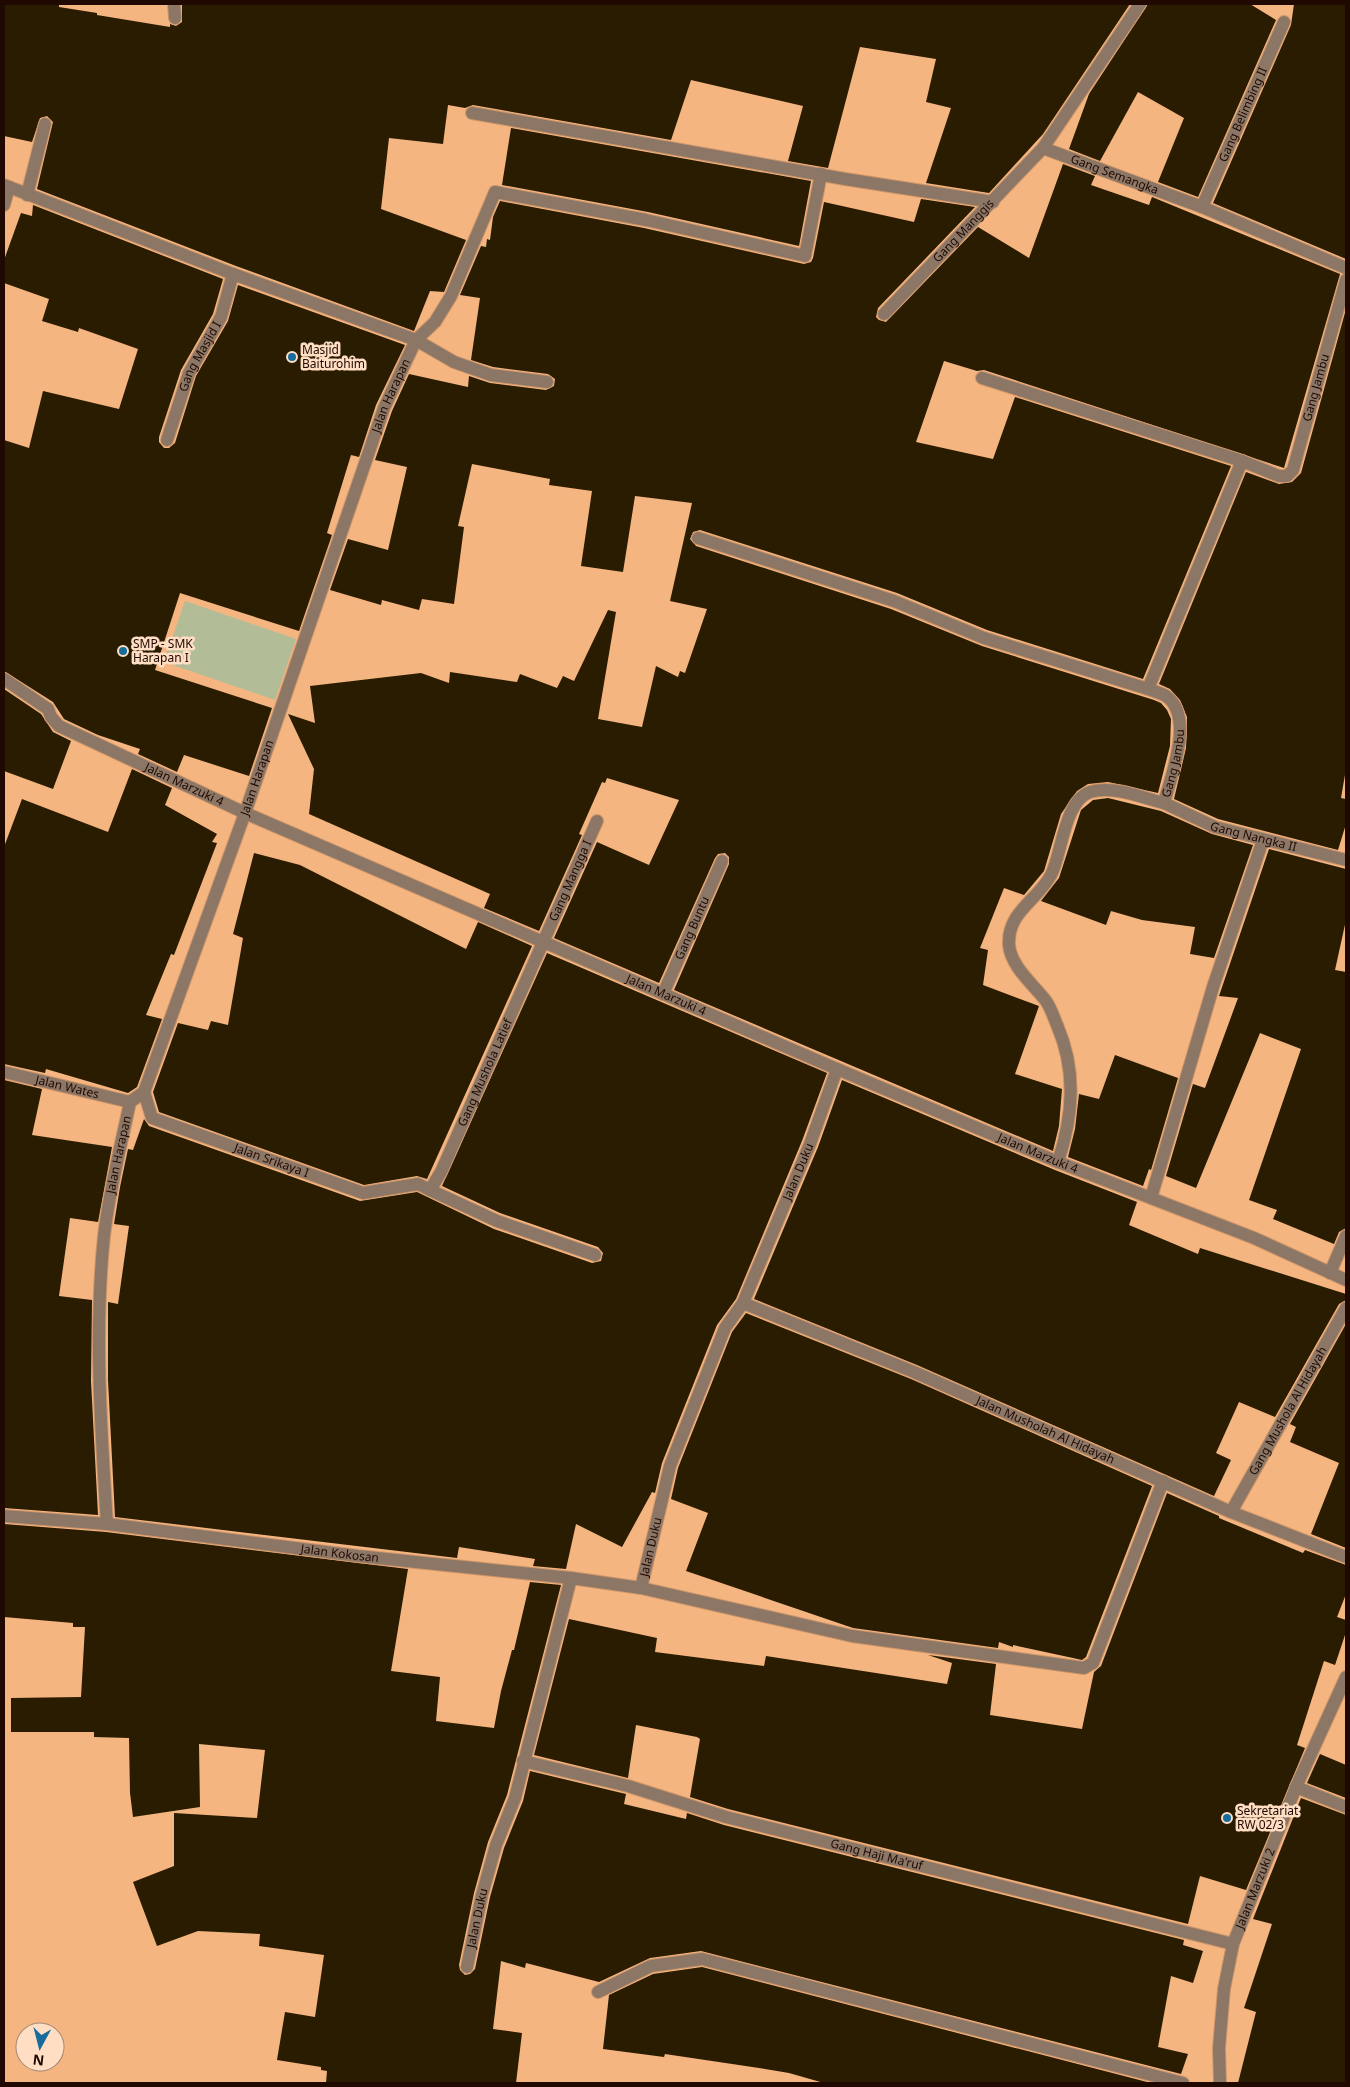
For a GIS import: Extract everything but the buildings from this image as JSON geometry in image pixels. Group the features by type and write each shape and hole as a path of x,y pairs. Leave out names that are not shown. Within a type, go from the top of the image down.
{"street":[{"path":"174,4 175,18"},
{"path":"1043,148 1140,4"},
{"name":"Gang Belimbing II","path":"1202,207 1284,22"},
{"path":"472,113 993,202"},
{"path":"27,195 45,124"},
{"name":"Gang Manggis","path":"884,314 1043,148"},
{"name":"Gang Semangka","path":"1043,148 1202,207 1346,268"},
{"path":"416,340 435,322 451,296 495,192 646,220 804,256 821,174"},
{"path":"4,205 6,186 233,274 416,340 454,362 491,375 547,382"},
{"name":"Gang Masjid I","path":"167,440 189,373 221,317 233,274"},
{"name":"Gang Jambu","path":"1242,461 1279,476 1288,476 1293,470 1346,280"},
{"name":"Jalan Harapan","path":"107,1524 101,1437 101,1279 104,1235 130,1102 144,1092 245,813 384,408 416,340"},
{"path":"982,378 1242,461 1148,689"},
{"name":"Gang Jambu","path":"698,538 894,601 984,638 1148,689 1166,696 1180,714 1180,736 1164,804 1112,790 1089,792 1072,808 1051,875 1014,918 1009,946 1018,968 1048,1003 1066,1046 1072,1089 1067,1133 1058,1162"},
{"name":"Jalan Marzuki 4","path":"5,683 48,709 59,726 245,813 837,1069 1058,1162 1254,1238 1346,1280"},
{"name":"Gang Nangka II","path":"1164,804 1215,827 1346,860"},
{"name":"Gang Mangga I","path":"542,941 598,821"},
{"path":"1151,1198 1213,987 1263,840"},
{"name":"Gang Buntu","path":"663,994 722,861"},
{"name":"Gang Mushola Latief","path":"430,1190 441,1172 542,941"},
{"name":"Jalan Duku","path":"467,1967 482,1896 496,1846 515,1798 523,1760 571,1578 641,1588 670,1466 725,1328 743,1303 810,1144 837,1069"},
{"name":"Jalan Wates","path":"4,1072 130,1102"},
{"name":"Jalan Srikaya I","path":"144,1092 152,1118 364,1193 418,1184 430,1190"},
{"path":"430,1190 497,1221 595,1255"},
{"path":"1330,1273 1346,1236"},
{"name":"Jalan Musholah Al Hidayah","path":"743,1303 914,1372 1230,1512 1346,1557"},
{"name":"Gang Mushola Al Hidayah","path":"1230,1512 1346,1308"},
{"path":"641,1588 852,1636 1084,1668 1094,1663 1163,1481"},
{"path":"4,1516 107,1524"},
{"name":"Jalan Kokosan","path":"107,1524 358,1556 571,1578"},
{"name":"Jalan Marzuki 2","path":"1220,2083 1219,2048 1232,1944 1296,1787 1346,1677"},
{"name":"Gang Haji Ma'ruf","path":"523,1760 628,1786 726,1817 1232,1944"},
{"path":"1296,1787 1346,1807"},
{"path":"598,1992 651,1966 702,1959 1183,2083"}],"green space":[{"path":"185,601 296,639 275,700 164,662"}],"place":[{"name":"Masjid Baiturohim","path":"292,357"},
{"name":"SMP - SMK Harapan I","path":"123,651"},
{"name":"Sekretariat RW 02/3","path":"1227,1818"}]}
